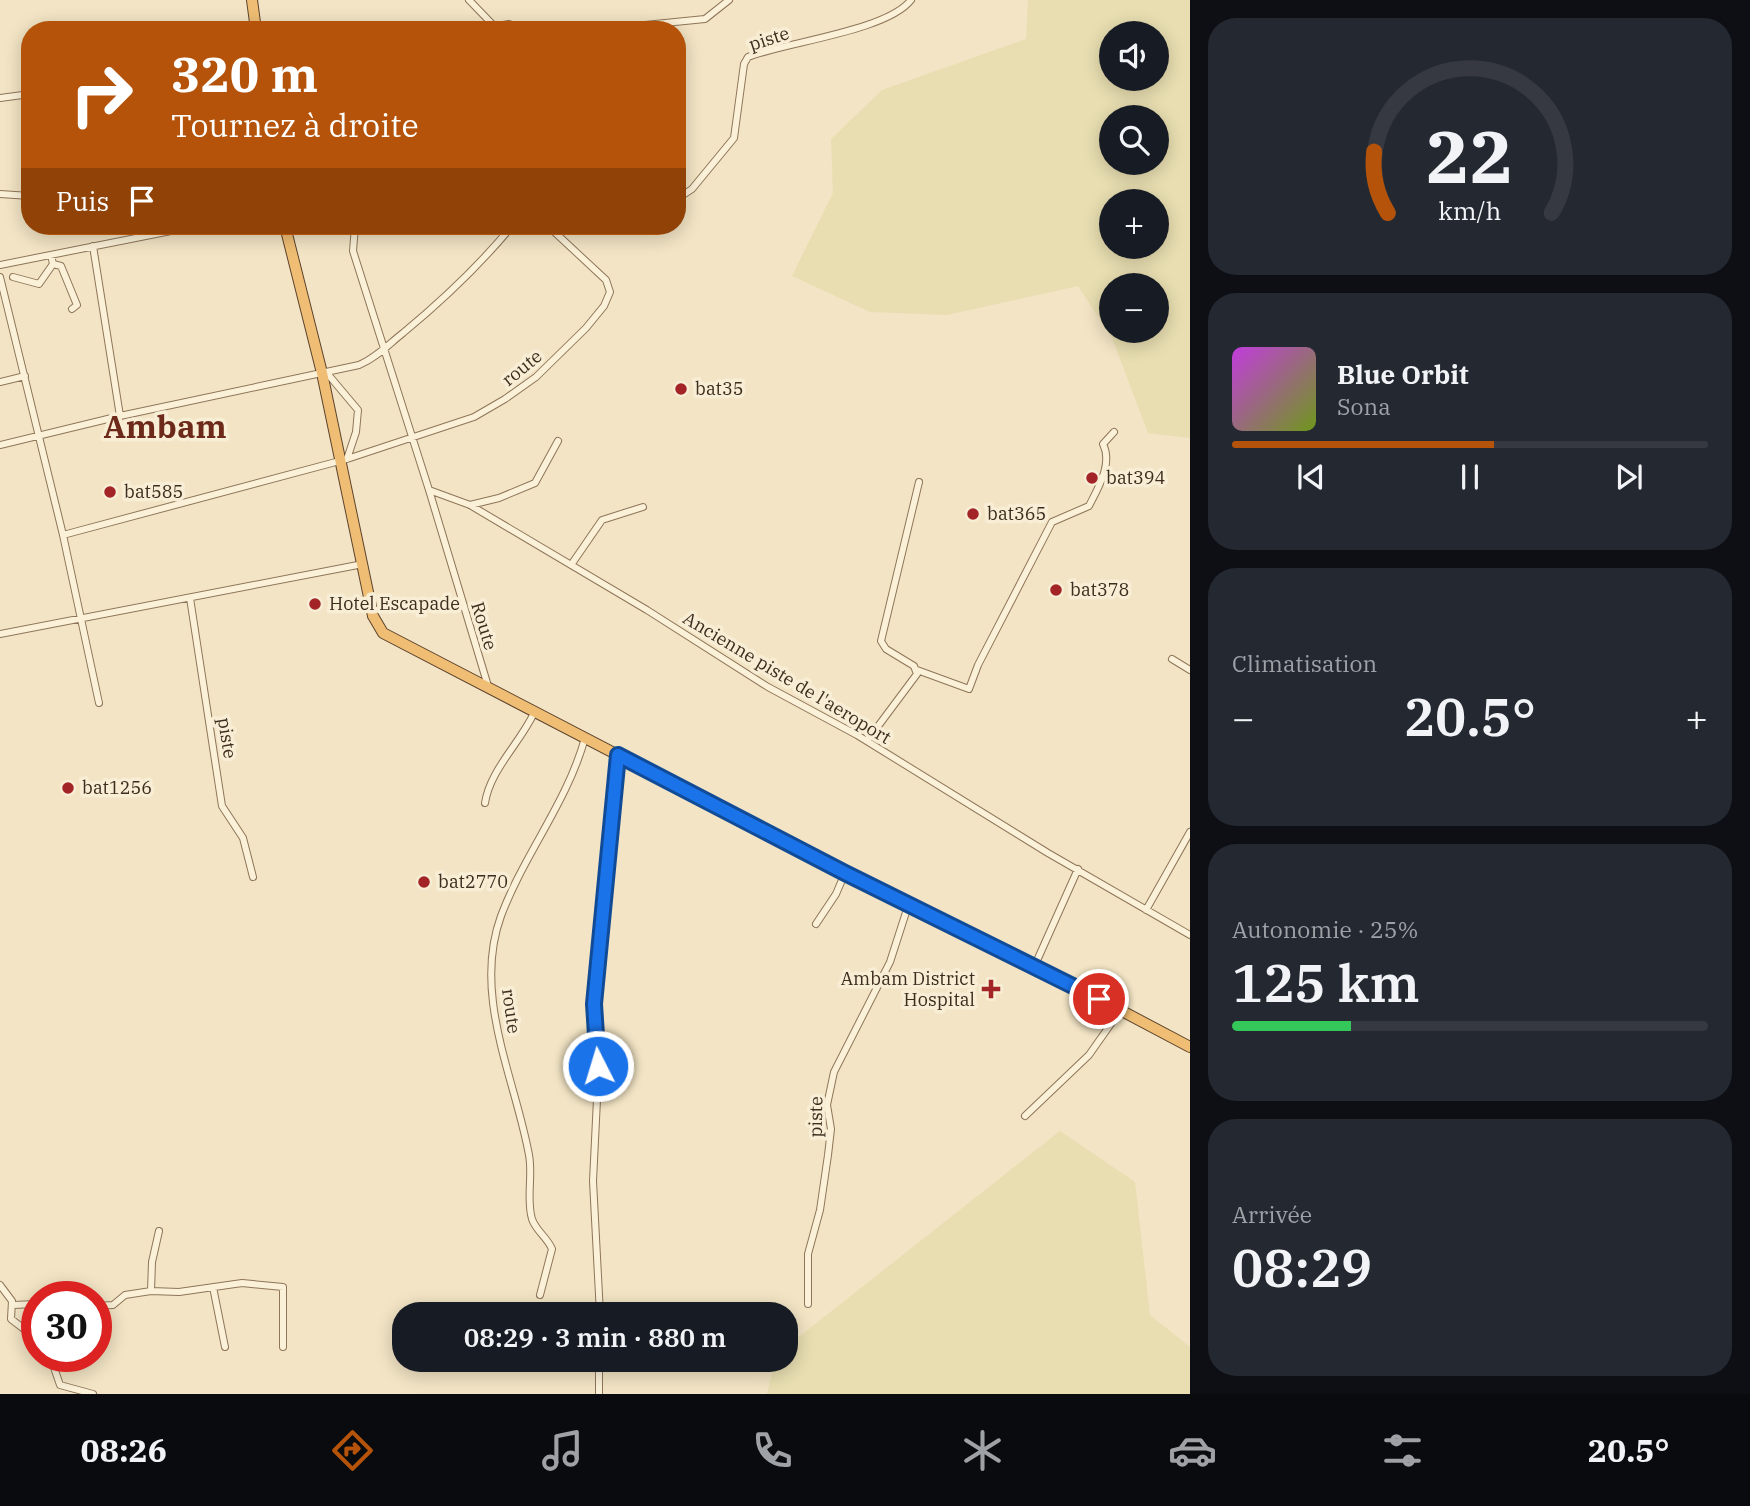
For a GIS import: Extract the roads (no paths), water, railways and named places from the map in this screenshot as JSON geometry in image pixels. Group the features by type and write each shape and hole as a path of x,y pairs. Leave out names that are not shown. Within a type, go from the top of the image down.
{"highway":[{"path":"252,0 255,21"},
{"path":"287,235 324,372 373,616 383,633 845,873 1035,965 1190,1046"}],"street":[{"path":"469,0 489,21"},
{"path":"680,21 709,18 729,0"},
{"name":"piste","path":"686,192 700,181 734,138 744,64 748,57 839,34 894,13 911,0"},
{"path":"0,97 21,95"},
{"path":"0,194 21,195"},
{"path":"0,265 150,235"},
{"path":"354,235 353,251 429,490"},
{"path":"0,445 120,416 359,365 384,349 469,276 504,235"},
{"name":"route","path":"63,535 343,460 474,417 505,399 552,361 604,306 610,292 606,280 558,235"},
{"path":"93,246 120,416"},
{"path":"13,277 39,284 53,264 51,255"},
{"path":"53,264 61,266 69,281 77,305 72,309"},
{"path":"0,277 63,535 99,703"},
{"path":"324,372 358,410 356,432 343,460"},
{"path":"0,382 25,376"},
{"path":"919,482 881,641 886,649 917,670 969,689 978,665 1052,522 1089,506 1103,476 1107,452 1103,444 1114,432"},
{"path":"470,505 499,498 535,483 558,441"},
{"name":"Ancienne piste de l'aeroport","path":"429,490 470,505 768,687 867,741 1190,935"},
{"name":"Route","path":"429,490 489,688"},
{"path":"571,565 602,520 643,507"},
{"path":"0,634 363,564"},
{"name":"piste","path":"190,598 222,806 243,838 253,877"},
{"path":"1172,659 1190,670"},
{"path":"867,741 914,679 917,670"},
{"path":"485,803 489,786 522,738 534,713"},
{"name":"route","path":"540,1295 552,1249 536,1228 530,1212 531,1163 499,1033 492,959 495,937 506,904 570,782 584,738"},
{"path":"599,1302 593,1181 598,1079 594,1004 618,755"},
{"path":"1146,910 1190,832"},
{"path":"1035,965 1078,869"},
{"path":"816,924 845,873"},
{"name":"piste","path":"808,1304 808,1254 820,1210 828,1155 831,1129 827,1105 834,1072 885,974 909,903"},
{"path":"1025,1116 1089,1055 1120,1010"},
{"path":"151,1291 152,1262 159,1231"},
{"path":"112,1305 125,1295 151,1291 179,1293 242,1283 282,1287 283,1347"},
{"path":"0,1285 13,1305 11,1319 21,1327"},
{"path":"213,1287 225,1347"},
{"path":"13,1305 21,1305"},
{"path":"56,1372 60,1385 93,1394"},
{"path":"599,1372 599,1394"}],"place":[{"name":"bat35","path":"681,389"},
{"name":"bat394","path":"1092,478"},
{"name":"bat585","path":"110,492"},
{"name":"bat365","path":"973,514"},
{"name":"bat378","path":"1056,590"},
{"name":"Hotel Escapade","path":"315,604"},
{"name":"bat1256","path":"68,788"},
{"name":"bat2770","path":"424,882"},
{"name":"Ambam District Hospital","path":"991,989"}],"district":[{"name":"Ambam","path":"165,427"}]}
